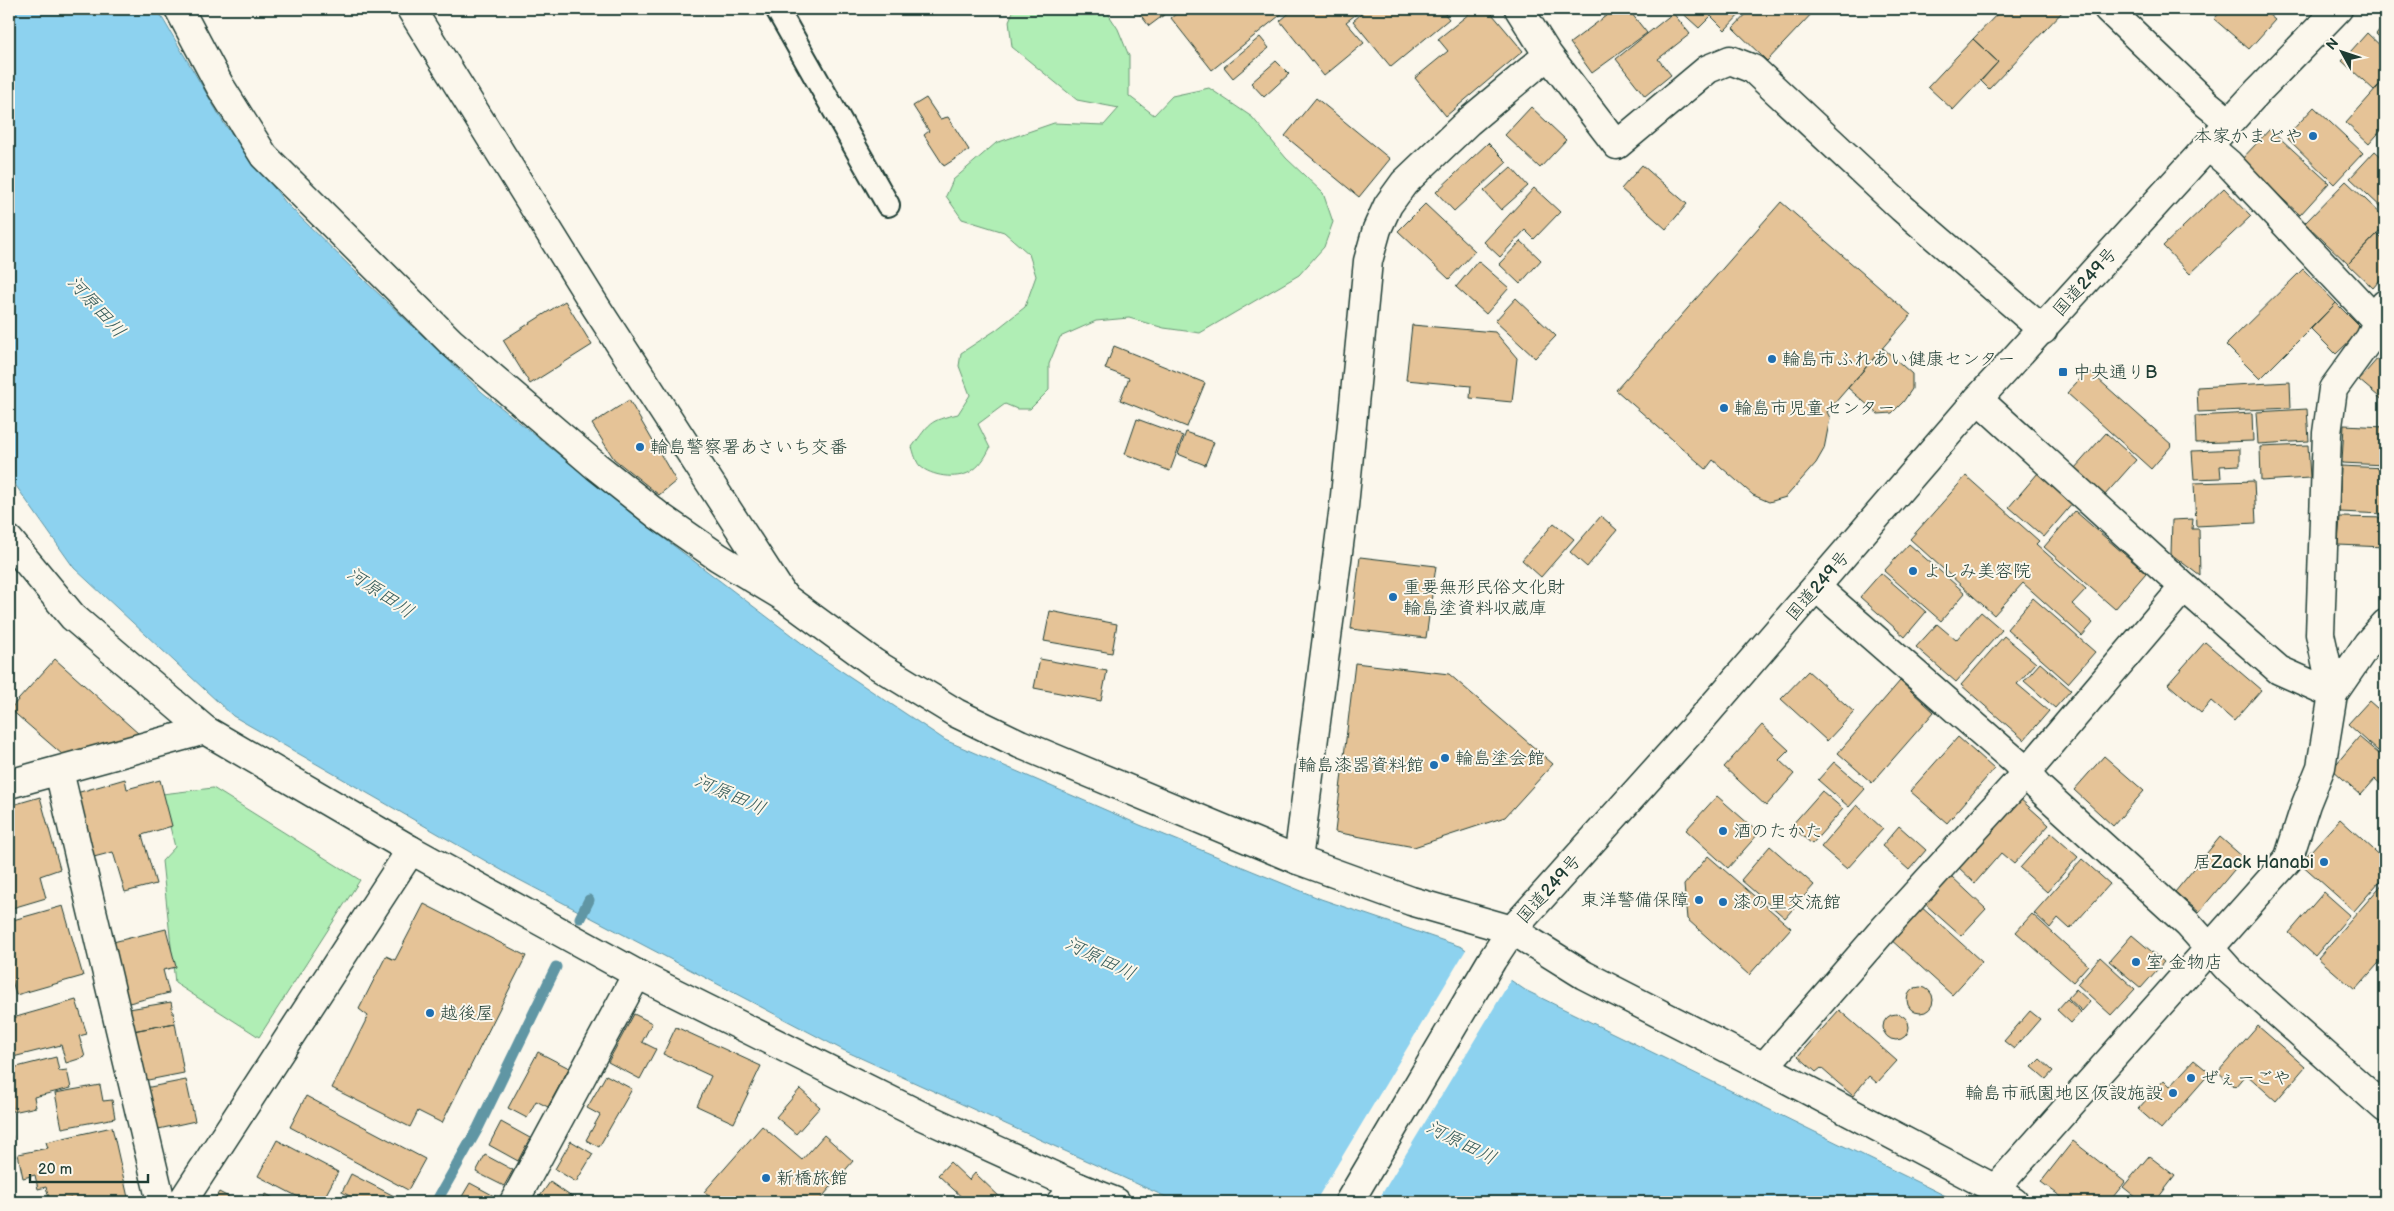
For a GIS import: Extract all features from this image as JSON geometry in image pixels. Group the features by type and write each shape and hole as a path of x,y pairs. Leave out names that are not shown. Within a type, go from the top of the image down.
{"main road":[{"path":"179,9 220,86 264,156 437,329 588,460 659,516 718,557 784,597 874,664 956,713 1020,744 1298,860 1411,901 1512,930 1584,975 1764,1067 2005,1196 2210,948 2288,860 2306,804 2321,767 2333,694 2320,634 2327,433 2333,389 2383,319 2229,164 2208,146"},
{"path":"1519,9 1548,54 1617,145 1708,69 1730,60 1753,69 1902,208 2042,330"},
{"path":"2108,9 2229,122"},
{"name":"国道249号","path":"1349,1202 1492,960 1512,930 1572,866 1599,833 1817,588 1978,399 2229,122 2338,9"},
{"path":"415,10 596,307 784,597"},
{"path":"1298,860 1344,506 1368,261 1377,229 1388,205 1404,184 1468,122 1548,54"},
{"path":"1978,399 2184,588 2279,670 2333,694"},
{"path":"9,540 73,617 206,730 412,850 637,974 922,1116 1070,1195 1116,1202"},
{"path":"1817,588 2015,761 2038,787 2188,924 2229,970 2385,1108"},
{"path":"1764,1067 1883,930 2026,773 2184,588"},
{"path":"2333,694 2368,643 2385,624"},
{"path":"9,784 206,730"},
{"path":"59,771 161,1202"},
{"path":"182,1202 412,850"},
{"path":"514,1202 637,974"}],"lane":[{"path":"777,9 888,205"}],"green space":[{"path":"1014,9 1105,9 1118,29 1129,56 1129,96 1154,115 1172,96 1209,88 1252,117 1286,158 1323,193 1333,222 1324,247 1299,275 1200,333 1164,328 1129,318 1096,321 1060,337 1049,364 1049,390 1030,409 1017,409 1005,404 978,424 990,448 984,458 970,472 958,476 944,476 930,472 920,466 912,447 930,424 958,414 970,395 959,366 961,353 996,330 1025,307 1036,276 1029,254 1004,232 962,219 946,196 953,180 996,143 1054,123 1104,125 1119,108 1077,100 1012,47 1009,21"},
{"path":"213,788 360,880 259,1037 175,983 162,861 175,847 162,794"}],"water":[{"name":"河原田川","path":"9,9 157,9 225,125 286,203 482,392 632,514 816,654 945,740 1140,825 1321,899 1462,947 1525,990 1958,1202 1177,1202 843,1050 510,875 233,716 74,568 9,476"}],"pier":[{"path":"1467,948 1512,978 1377,1202 1315,1202"}],"building":[{"path":"1136,9 1172,9 1149,26"},
{"path":"1182,9 1282,9 1284,12 1212,70 1171,18"},
{"path":"1294,9 1363,9 1346,22 1364,43 1324,76 1280,21"},
{"path":"1367,9 1441,9 1449,19 1391,67 1353,21"},
{"path":"1475,9 1488,9 1523,51 1446,116 1415,78 1448,51 1438,39"},
{"path":"1615,9 1628,9 1647,33 1592,73 1570,43"},
{"path":"1678,9 1740,9 1743,11 1725,30 1711,16 1699,28"},
{"path":"1751,9 1816,9 1767,61 1733,28"},
{"path":"2002,9 2065,9 1989,89 1981,81 1998,62 1973,39"},
{"path":"2223,9 2262,9 2275,20 2249,49 2214,19"},
{"path":"1673,13 1690,34 1658,59 1671,75 1645,96 1616,59"},
{"path":"2385,23 2385,42 2376,34"},
{"path":"2367,33 2385,50 2385,79 2374,90 2342,61"},
{"path":"1260,37 1269,48 1233,78 1224,67"},
{"path":"1973,39 1998,62 1953,110 1928,87"},
{"path":"1276,61 1289,74 1264,97 1251,83"},
{"path":"2385,79 2385,126 2369,144 2346,123"},
{"path":"926,98 940,119 948,117 969,150 944,166 924,135 929,131 913,106"},
{"path":"1316,98 1390,159 1359,197 1285,136"},
{"path":"1531,107 1566,140 1540,168 1505,135"},
{"path":"2314,107 2363,153 2334,184 2286,137"},
{"path":"2270,129 2329,183 2300,215 2241,160"},
{"path":"1488,143 1507,162 1454,211 1436,192"},
{"path":"2375,151 2385,160 2385,211 2350,178"},
{"path":"1642,165 1687,204 1666,229 1621,189"},
{"path":"1511,167 1528,186 1501,210 1484,191"},
{"path":"2346,181 2385,218 2385,226 2348,264 2305,223"},
{"path":"1534,188 1560,212 1534,239 1525,230 1500,257 1484,242"},
{"path":"2224,188 2251,216 2190,274 2163,246"},
{"path":"1781,202 1911,315 1827,412 1830,418 1824,449 1816,463 1786,497 1769,502 1753,495 1713,460 1706,469 1616,390"},
{"path":"1425,204 1475,251 1449,279 1398,231"},
{"path":"2377,234 2385,242 2385,274 2373,288 2348,264"},
{"path":"1521,241 1541,260 1520,284 1499,264"},
{"path":"1478,261 1509,288 1486,314 1456,287"},
{"path":"2303,269 2336,303 2260,379 2226,345"},
{"path":"1516,298 1556,336 1535,358 1495,321"},
{"path":"565,301 592,345 530,384 503,340"},
{"path":"2336,303 2362,329 2336,354 2311,329"},
{"path":"1412,325 1495,332 1517,358 1512,402 1470,398 1471,386 1406,380"},
{"path":"1114,346 1205,383 1187,427 1120,400 1129,378 1105,369"},
{"path":"1883,348 1912,374 1912,389 1892,413 1878,414 1848,388"},
{"path":"2378,358 2385,365 2385,402 2359,380"},
{"path":"2088,370 2172,445 2151,469 2067,393"},
{"path":"2290,382 2291,408 2198,412 2197,387"},
{"path":"629,400 676,481 659,495 614,459 592,424"},
{"path":"2307,409 2309,441 2258,444 2256,412"},
{"path":"2252,413 2253,441 2196,443 2195,416"},
{"path":"1137,419 1183,436 1170,471 1125,454"},
{"path":"2344,425 2385,427 2385,465 2342,463"},
{"path":"1186,432 1214,442 1205,465 1178,454"},
{"path":"2106,433 2136,460 2104,496 2074,469"},
{"path":"2308,445 2310,478 2261,481 2260,447"},
{"path":"2240,449 2240,465 2220,466 2221,478 2194,479 2192,451"},
{"path":"2341,466 2385,468 2385,514 2339,512"},
{"path":"2038,473 2073,503 2044,537 2009,507"},
{"path":"1966,476 2039,541 2036,544 2086,589 2072,604 2093,623 2082,636 2023,583 1994,615 1910,539"},
{"path":"2254,481 2256,523 2196,526 2194,483"},
{"path":"2075,511 2146,573 2115,609 2044,547"},
{"path":"1601,516 1617,530 1587,567 1570,552"},
{"path":"2340,517 2385,518 2385,547 2338,545"},
{"path":"2193,519 2192,529 2199,529 2200,576 2171,554 2172,520"},
{"path":"1554,523 1574,539 1541,577 1522,560"},
{"path":"1909,544 1965,593 1941,621 1884,571"},
{"name":"重要無形民俗文化財 輪島塗資料収蔵庫","path":"1360,557 1436,566 1426,638 1351,629"},
{"path":"1881,573 1926,612 1905,637 1860,597"},
{"path":"2033,598 2095,652 2068,683 2007,629"},
{"path":"1050,611 1117,624 1112,653 1044,641"},
{"path":"1981,612 2002,630 1956,682 1916,647 1937,624 1956,640"},
{"path":"2004,636 2036,663 2017,684 2049,711 2024,740 1961,685"},
{"path":"2205,642 2261,690 2234,721 2211,701 2201,713 2168,684"},
{"path":"55,659 139,734 63,755 10,709"},
{"path":"1040,659 1107,671 1101,701 1034,688"},
{"name":"輪島塗会館","path":"1355,663 1449,674 1553,764 1505,817 1414,847 1335,832"},
{"path":"2040,663 2071,690 2055,708 2024,681"},
{"path":"1808,671 1854,712 1827,741 1781,699"},
{"path":"1900,681 1934,712 1872,783 1838,753"},
{"path":"2369,701 2385,715 2385,743 2378,751 2348,724"},
{"path":"1762,725 1789,750 1779,760 1794,774 1766,806 1724,767"},
{"path":"1958,737 1994,769 1947,823 1910,791"},
{"path":"2359,737 2385,759 2385,788 2375,779 2361,795 2332,769"},
{"path":"2104,756 2144,791 2113,826 2074,790"},
{"path":"1834,762 1865,789 1849,807 1818,780"},
{"path":"125,779 127,789 160,780 172,826 142,835 156,884 125,892 113,852 90,858 73,794"},
{"path":"1822,791 1843,809 1812,844 1791,826"},
{"name":"酒のたかた","path":"1717,796 1759,833 1728,868 1686,830"},
{"path":"40,797 60,869 40,876 46,898 9,909 9,806"},
{"path":"2018,797 2049,825 2014,864 2001,853 1975,883 1957,866"},
{"path":"1857,805 1883,829 1847,869 1821,847"},
{"path":"2340,819 2385,860 2385,875 2354,911 2300,863"},
{"path":"1899,826 1926,850 1909,870 1882,846"},
{"path":"2051,833 2078,857 2047,892 2020,868"},
{"path":"2220,837 2244,858 2199,912 2175,892"},
{"path":"1770,846 1814,885 1785,918 1741,880"},
{"name":"漆の里交流館","path":"1708,856 1791,928 1749,975 1687,919 1684,885"},
{"path":"2082,859 2110,884 2070,929 2058,918 2050,928 2034,913"},
{"path":"1951,876 1986,909 1961,936 1925,904"},
{"path":"2385,881 2385,956 2355,990 2318,958"},
{"path":"2324,892 2350,915 2315,956 2289,933"},
{"name":"越後屋","path":"424,904 526,956 442,1123 418,1111 410,1127 332,1088 368,1016 359,1009 386,956 395,960"},
{"path":"1919,905 1982,962 1952,995 1889,938"},
{"path":"63,906 83,976 16,995 9,969 9,912 11,911 13,920"},
{"path":"2032,914 2088,965 2073,982 2016,932"},
{"path":"166,929 176,967 163,970 169,993 125,1004 109,943"},
{"path":"2132,935 2164,962 2141,988 2109,961"},
{"path":"2100,957 2135,989 2111,1015 2077,984"},
{"path":"1920,987 1929,991 1933,1000 1929,1009 1920,1013 1911,1009 1907,1000 1911,991"},
{"path":"2076,989 2090,1002 2082,1011 2068,998"},
{"path":"2067,999 2081,1012 2071,1023 2057,1010"},
{"path":"76,1000 87,1034 79,1036 85,1057 66,1063 61,1045 13,1057 9,1041 9,1019"},
{"path":"171,1002 175,1023 133,1031 129,1009"},
{"path":"1839,1010 1897,1061 1877,1083 1869,1076 1853,1096 1821,1068 1816,1072 1798,1056"},
{"path":"2030,1011 2040,1019 2014,1049 2004,1041"},
{"path":"634,1014 652,1023 642,1042 656,1049 640,1079 608,1062"},
{"path":"1896,1014 1905,1018 1909,1027 1905,1036 1896,1040 1887,1036 1883,1027 1887,1018"},
{"path":"175,1023 184,1073 143,1081 133,1031"},
{"path":"2258,1026 2305,1067 2276,1101 2246,1074 2235,1087 2218,1072"},
{"path":"676,1027 761,1066 734,1123 697,1106 711,1076 663,1054"},
{"path":"538,1052 569,1068 548,1107 536,1101 527,1118 508,1108"},
{"path":"56,1057 59,1071 67,1070 71,1088 34,1097 36,1107 13,1112 9,1094 9,1069"},
{"path":"2040,1059 2053,1071 2046,1079 2032,1067"},
{"name":"輪島市祇園地区仮設施設","path":"2194,1060 2210,1073 2161,1129 2138,1109 2164,1080 2170,1086"},
{"path":"606,1075 632,1089 599,1147 586,1140 600,1115 587,1108"},
{"path":"186,1080 195,1121 154,1130 145,1088"},
{"path":"100,1085 103,1101 112,1100 115,1118 62,1128 55,1093"},
{"path":"800,1089 820,1107 796,1134 776,1117"},
{"path":"306,1096 425,1159 408,1190 290,1127"},
{"path":"9,1118 15,1157 9,1158"},
{"path":"501,1122 530,1138 518,1161 489,1145"},
{"path":"762,1126 802,1160 824,1135 853,1161 818,1202 715,1202 704,1192"},
{"path":"112,1127 129,1202 72,1202 71,1198 50,1202 46,1187 38,1189 35,1175 23,1178 18,1154 48,1148 46,1142"},
{"path":"277,1140 338,1172 322,1202 308,1202 258,1176"},
{"path":"571,1141 593,1154 576,1182 555,1169"},
{"path":"2073,1141 2125,1182 2109,1202 2068,1202 2041,1182"},
{"path":"485,1155 513,1170 504,1186 476,1172"},
{"path":"2149,1156 2175,1176 2155,1202 2142,1202 2123,1187"},
{"path":"950,1162 969,1180 975,1173 1005,1202 967,1202 938,1175"},
{"path":"351,1174 398,1198 395,1202 361,1202 342,1192"},
{"path":"550,1182 576,1200 574,1202 536,1202"},
{"path":"470,1183 498,1198 495,1202 464,1202 460,1200"},
{"path":"219,1192 238,1202 213,1202"},
{"path":"266,1194 280,1202 261,1202"}],"waterway":[{"path":"580,918 589,900"},
{"path":"436,1202 478,1128 556,967"}],"place":[{"name":"本家かまどや","path":"2313,136"},
{"name":"輪島市ふれあい健康センター","path":"1772,359"},
{"name":"中央通りB","path":"2063,372"},
{"name":"輪島市児童センター","path":"1724,408"},
{"name":"輪島警察署あさいち交番","path":"640,447"},
{"name":"よしみ美容院","path":"1913,571"},
{"name":"重要無形民俗文化財 輪島塗資料収蔵庫","path":"1393,597"},
{"name":"輪島塗会館","path":"1445,758"},
{"name":"輪島漆器資料館","path":"1434,765"},
{"name":"酒のたかた","path":"1723,831"},
{"name":"居Zack Hanabi","path":"2324,862"},
{"name":"東洋警備保障","path":"1699,900"},
{"name":"漆の里交流館","path":"1723,902"},
{"name":"室 金物店","path":"2136,962"},
{"name":"越後屋","path":"430,1013"},
{"name":"ぜぇーごや","path":"2191,1078"},
{"name":"輪島市祇園地区仮設施設","path":"2173,1093"},
{"name":"新橋旅館","path":"766,1178"}]}
